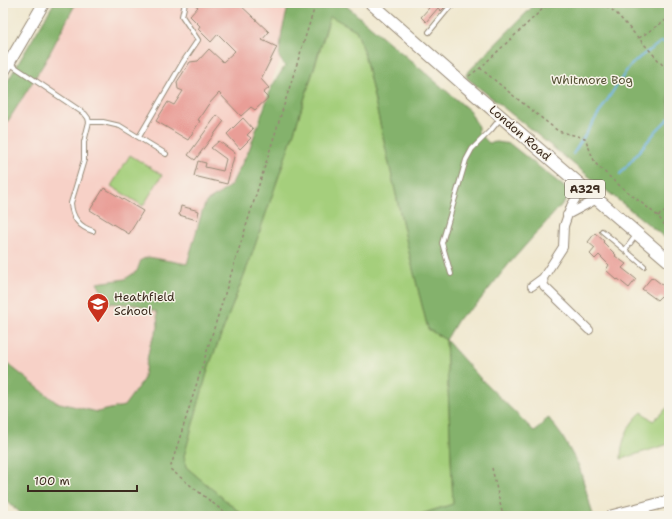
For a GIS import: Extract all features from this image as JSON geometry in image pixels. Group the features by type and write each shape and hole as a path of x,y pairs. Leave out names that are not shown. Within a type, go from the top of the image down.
{"main road":[{"path":"6,68 44,3"},
{"name":"London Road","path":"371,3 669,261"},
{"path":"611,516 669,501"}],"street":[{"path":"532,286 543,278 563,247 564,226 570,206 583,187"},
{"path":"567,215 596,199"},
{"path":"543,278 544,286 589,330"}],"lane":[{"path":"139,137 189,52 198,40 182,16 185,3"},
{"path":"429,32 451,4"},
{"path":"6,68 85,114 88,118 84,142 84,160 71,203 71,210 74,219 78,223 93,231"},
{"path":"451,274 442,243 466,160 472,149 484,138 502,117"},
{"path":"88,122 103,122 120,126 166,154"},
{"path":"602,231 644,266"},
{"path":"624,250 637,234"}],"path":[{"path":"230,516 170,469 316,3"},
{"path":"463,84 471,74 480,68 549,3"},
{"path":"602,3 616,13 669,72"},
{"path":"639,38 669,18"},
{"path":"480,68 558,131 585,138 595,163 614,181 658,216 669,230"},
{"path":"658,216 669,209"},
{"path":"492,468 503,516"}],"shaded area":[{"name":"Heathfield School","path":"54,3 304,3 269,88 129,516 24,516 3,498 3,89"}],"green space":[{"path":"54,3 76,3 45,62 3,129 3,89"},
{"path":"289,3 343,3 470,111 478,127 478,132 489,143 497,142 510,144 572,193 508,265 477,304 459,318 446,340 428,329 411,261 363,48 356,30 330,16 295,129 251,257 209,366 184,456 186,467 244,516 24,516 3,498 3,360 56,402 97,412 124,406 143,380 150,345 158,328 157,312 137,305 108,303 97,283 125,279 137,271 141,260 148,257 187,264 206,202 231,185 249,150 272,86 285,66 279,57 282,31"},
{"name":"Whitmore Bog","path":"536,3 669,3 669,241 467,78 466,74"},
{"path":"330,16 356,30 363,48 411,261 428,329 446,340 453,504 415,516 244,516 186,467 184,456 209,366 251,257 295,129"},
{"path":"130,155 162,175 143,206 111,186"},
{"path":"446,340 480,378 535,432 548,417 562,436 579,466 593,515 415,516 453,504"},
{"path":"668,407 669,444 621,459 625,438 629,428 637,417 642,412 653,421"}],"building":[{"path":"193,3 238,3 269,32 262,40 277,47 261,79 269,88 263,93 268,98 255,110 251,107 241,116 219,93 208,105 198,120 200,121 188,140 156,121 168,102 174,105 183,91 178,89 177,82 190,62 198,61 209,49 223,62 235,51 218,34 211,42 198,29 200,26 190,16 198,7"},
{"path":"423,3 442,3 446,6 441,11 438,8 426,22 421,17 429,8"},
{"path":"217,115 224,121 195,160 188,155"},
{"path":"243,118 253,129 247,135 251,138 240,149 227,134"},
{"path":"219,141 235,153 227,184 194,176 198,161 206,163 205,167 223,171 226,159 211,148"},
{"path":"104,188 143,211 129,234 90,210"},
{"path":"181,206 199,211 197,220 179,215"},
{"path":"595,233 604,241 603,242 616,255 615,256 626,264 622,268 636,279 629,288 606,270 609,265 599,255 595,259 590,254 595,248 588,242"},
{"path":"652,277 669,290 669,293 665,299 661,296 657,300 642,289"}],"waterway":[{"path":"573,154 629,67 661,42 669,43"},
{"path":"620,174 669,118"}],"place":[{"name":"Heathfield School","path":"98,324"}]}
